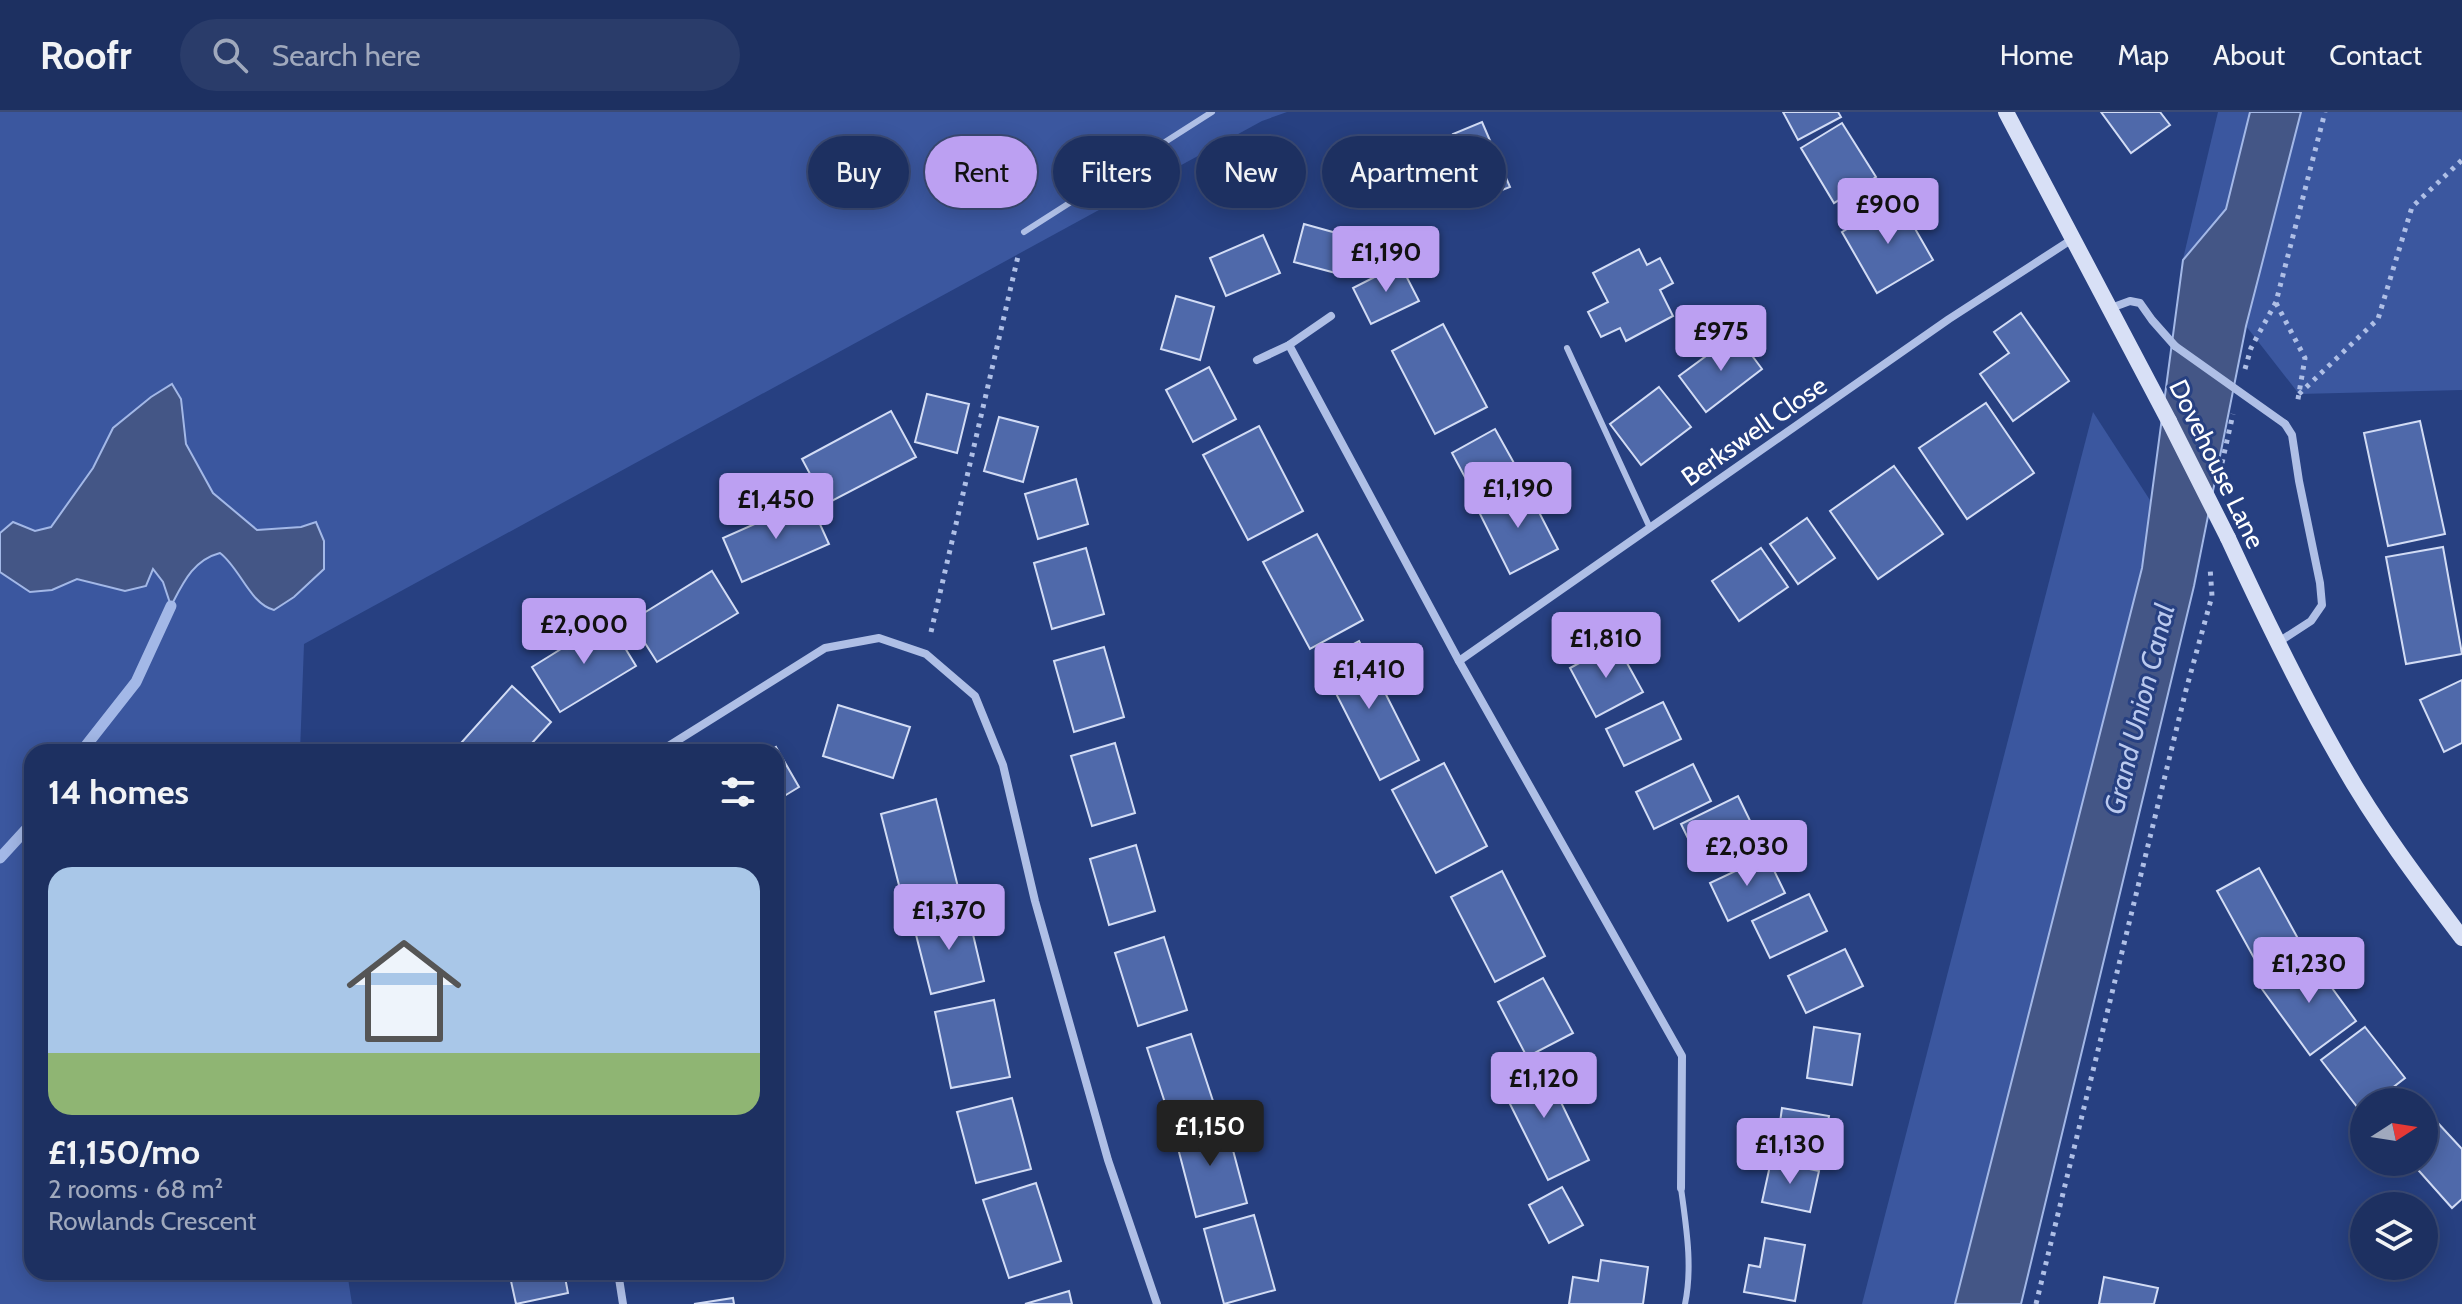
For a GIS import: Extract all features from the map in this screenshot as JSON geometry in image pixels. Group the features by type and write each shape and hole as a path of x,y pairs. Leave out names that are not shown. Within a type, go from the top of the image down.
{"street":[{"name":"Dovehouse Lane","path":"2006,112 2111,308 2228,538 2276,643 2341,763 2400,855 2462,938"},
{"name":"Berkswell Close","path":"1459,661 1962,310 2074,237"},
{"name":"Dovehouse Lane","path":"2111,308 2130,301 2140,303 2175,346 2285,424 2292,435 2322,605 2311,621 2276,643"},
{"path":"1257,360 1289,345 1331,316"},
{"path":"1289,345 1459,661 1682,1056 1681,1188"},
{"path":"672,744 825,648 879,638 926,654 975,696 1003,765 1035,901 1100,1129 1157,1304"},
{"path":"619,1280 623,1304"}],"lane":[{"path":"1024,232 1212,112"},
{"path":"1567,348 1650,528"},
{"path":"1681,1188 1688,1237 1689,1285 1685,1304"}],"path":[{"path":"2243,375 2251,348 2276,302 2325,112"},
{"path":"2299,394 2378,319 2412,207 2462,160"},
{"path":"926,654 1024,232"},
{"path":"2276,302 2305,358 2292,435"},
{"path":"2221,470 2236,401"},
{"path":"2036,1304 2186,690 2212,596 2210,555"}],"shaded area":[{"path":"0,112 1287,112 1235,136 1196,136 1196,157 1180,166 1180,136 1053,136 1053,208 1103,208 304,644 300,744 24,744 24,1280 348,1280 352,1304 0,1304"},
{"path":"2218,112 2250,112 2226,209 2183,259"},
{"path":"2301,112 2462,112 2462,390 2299,394 2246,326"},
{"path":"2093,412 2157,511 1955,1304 1862,1304"}],"water":[{"name":"Grand Union Canal","path":"2250,112 2301,112 2246,326 2194,586 2021,1304 1955,1304 2142,568 2183,260 2226,209"},
{"path":"172,384 181,399 186,444 213,493 257,530 301,527 316,522 324,541 324,569 294,597 274,610 258,601 220,553 196,567 171,606 163,582 153,569 146,586 125,591 77,579 52,590 30,592 0,572 0,533 13,522 35,531 51,527 93,468 113,428"}],"building":[{"path":"1783,112 1838,112 1841,117 1798,140"},
{"path":"2101,112 2160,112 2170,125 2131,153"},
{"path":"1482,122 1488,136 1454,136"},
{"path":"1842,123 1876,177 1834,203 1801,148"},
{"path":"1898,199 1933,260 1877,293 1842,232"},
{"path":"1304,224 1358,239 1347,276 1294,262"},
{"path":"1263,235 1280,273 1226,296 1210,258"},
{"path":"1639,249 1647,265 1660,258 1673,283 1660,290 1673,316 1626,341 1620,328 1601,337 1588,312 1608,302 1593,273"},
{"path":"1400,264 1419,301 1371,324 1353,288"},
{"path":"1176,296 1214,307 1200,360 1161,349"},
{"path":"2021,313 2069,381 2013,421 1980,374 2009,353 1994,332"},
{"path":"1443,324 1487,407 1435,434 1392,351"},
{"path":"1736,334 1762,369 1706,412 1679,376"},
{"path":"1209,367 1236,419 1193,442 1166,390"},
{"path":"1659,387 1691,427 1641,465 1610,424"},
{"path":"927,394 969,404 957,453 915,442"},
{"path":"1986,403 2034,473 1967,519 1919,448"},
{"path":"891,411 916,457 826,504 802,459"},
{"path":"999,417 1038,427 1023,482 984,471"},
{"path":"2420,421 2445,534 2388,546 2364,433"},
{"path":"1259,426 1303,511 1248,540 1203,455"},
{"path":"1495,429 1519,472 1475,496 1452,453"},
{"path":"1894,466 1943,534 1878,579 1830,511"},
{"path":"1076,479 1088,524 1038,539 1025,494"},
{"path":"1525,485 1558,549 1510,574 1478,510"},
{"path":"809,500 829,544 742,582 723,538"},
{"path":"1807,518 1835,558 1798,584 1770,544"},
{"path":"1317,534 1363,620 1310,649 1263,562"},
{"path":"2443,547 2462,654 2406,664 2386,557"},
{"path":"1086,548 1104,614 1052,629 1034,563"},
{"path":"1761,548 1788,587 1739,621 1712,581"},
{"path":"712,571 738,613 657,662 631,621"},
{"path":"608,620 636,666 560,712 532,667"},
{"path":"1359,641 1419,760 1380,780 1320,662"},
{"path":"1616,643 1643,692 1596,717 1570,668"},
{"path":"1104,647 1124,717 1074,732 1054,661"},
{"path":"2462,680 2462,743 2444,752 2420,700"},
{"path":"512,686 551,722 531,744 460,744"},
{"path":"1663,702 1681,739 1624,766 1606,729"},
{"path":"838,705 910,727 893,778 823,756"},
{"path":"1115,743 1135,813 1092,826 1071,756"},
{"path":"784,761 799,787 784,796"},
{"path":"1444,763 1487,846 1436,873 1392,790"},
{"path":"1693,764 1711,801 1654,829 1636,792"},
{"path":"1738,796 1756,833 1699,861 1681,824"},
{"path":"936,799 958,887 903,901 881,814"},
{"path":"1136,845 1155,911 1109,925 1090,859"},
{"path":"1767,856 1785,893 1728,921 1710,883"},
{"path":"2259,868 2301,944 2259,967 2217,891"},
{"path":"1502,871 1545,956 1495,982 1451,897"},
{"path":"1809,894 1827,931 1770,958 1752,921"},
{"path":"967,909 984,981 931,994 913,923"},
{"path":"1164,937 1187,1010 1138,1026 1115,953"},
{"path":"1845,949 1863,986 1806,1013 1788,976"},
{"path":"2308,955 2356,1021 2310,1055 2262,989"},
{"path":"1543,978 1573,1033 1527,1057 1498,1002"},
{"path":"994,1000 1010,1077 951,1088 935,1012"},
{"path":"1814,1027 1860,1034 1852,1085 1807,1078"},
{"path":"2365,1027 2405,1078 2392,1088 2350,1088 2350,1098 2321,1060"},
{"path":"1191,1034 1214,1104 1170,1118 1147,1048"},
{"path":"1540,1059 1589,1160 1548,1180 1498,1080"},
{"path":"1012,1098 1031,1169 976,1183 957,1112"},
{"path":"1782,1108 1829,1116 1822,1159 1776,1151"},
{"path":"1225,1120 1247,1203 1196,1217 1174,1133"},
{"path":"2438,1123 2462,1149 2462,1199 2452,1208 2423,1176 2438,1176"},
{"path":"1771,1161 1819,1171 1810,1212 1762,1202"},
{"path":"1036,1183 1061,1261 1009,1278 983,1200"},
{"path":"1562,1187 1583,1225 1549,1243 1529,1205"},
{"path":"1254,1215 1275,1290 1224,1304 1204,1229"},
{"path":"1765,1238 1805,1245 1795,1301 1744,1292 1749,1265 1760,1267"},
{"path":"1601,1260 1648,1267 1643,1304 1569,1304 1573,1277 1598,1281"},
{"path":"2104,1277 2158,1288 2154,1304 2099,1304"},
{"path":"511,1280 566,1280 568,1293 516,1304"},
{"path":"1069,1291 1072,1304 1025,1304"},
{"path":"733,1298 734,1304 694,1304"}],"waterway":[{"path":"87,744 136,682 171,606"},
{"path":"0,858 24,832"}]}
